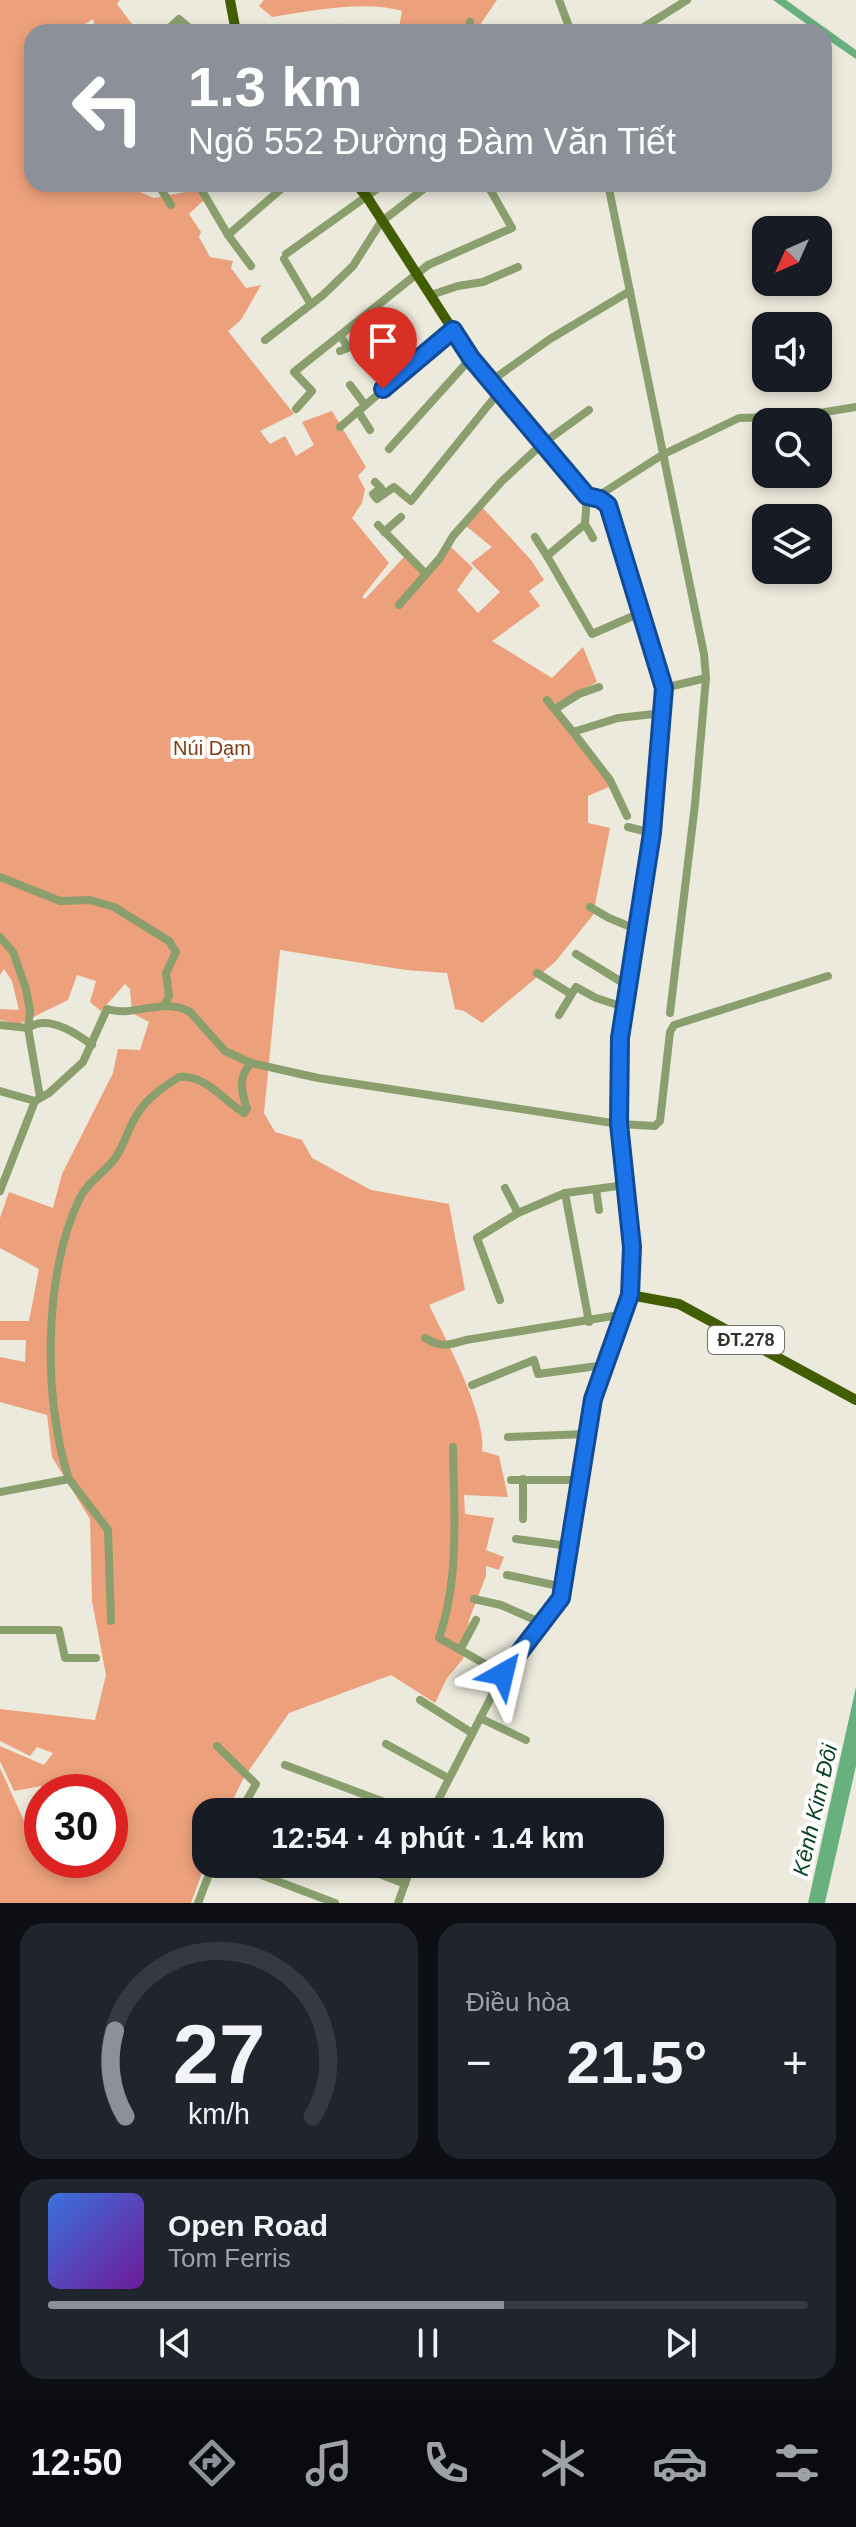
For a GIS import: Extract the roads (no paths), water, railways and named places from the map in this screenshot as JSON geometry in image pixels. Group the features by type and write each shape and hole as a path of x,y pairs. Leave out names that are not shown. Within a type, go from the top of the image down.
{"main road":[{"path":"230,0 234,24"},
{"path":"363,192 471,358 542,444 591,497 604,501 611,511 664,688 652,833 620,1038 619,1124 632,1247 630,1295"},
{"name":"ĐT.278","path":"630,1295 679,1304 856,1400"}],"street":[{"path":"559,0 568,24"},
{"path":"649,24 687,0"},
{"path":"163,192 171,205"},
{"path":"203,192 251,266"},
{"path":"228,235 278,192"},
{"path":"310,303 285,257 374,192"},
{"path":"265,340 323,295 353,266 381,222 420,192"},
{"path":"296,409 312,391 294,372 416,272 447,255 512,228 492,192"},
{"path":"610,192 704,654 706,678 695,804 670,1013"},
{"path":"431,295 483,282 518,267"},
{"path":"491,381 550,339 630,291"},
{"path":"340,427 453,330"},
{"path":"340,335 348,348 340,351"},
{"path":"389,449 471,358"},
{"path":"350,385 370,430"},
{"path":"375,482 381,488 373,494 377,499 394,487 411,501 499,392"},
{"path":"547,556 585,524 591,497 662,455 739,418 801,416 856,407"},
{"path":"399,605 440,558 453,536 502,481 542,444 589,410"},
{"path":"401,517 381,529 426,574"},
{"path":"585,524 593,538"},
{"path":"535,537 592,634 640,613"},
{"path":"664,688 706,678"},
{"path":"555,709 579,694 599,687"},
{"path":"547,700 610,780 627,816"},
{"path":"573,732 618,718 663,713"},
{"path":"628,827 652,833"},
{"path":"0,877 60,901 90,900 114,907 169,941 176,952 166,973 169,996 164,1006"},
{"path":"590,907 638,930"},
{"path":"0,937 13,952 26,989 38,1099 0,1191"},
{"path":"576,954 628,986"},
{"path":"537,973 571,994"},
{"path":"0,1091 38,1099 71,1075 92,1045 107,1009 127,1013 164,1006 184,1008 225,1051 251,1063 318,1078 619,1124 655,1126 659,1123 670,1032 674,1025 828,976"},
{"path":"559,1015 576,987 596,998 624,1007"},
{"path":"0,1025 28,1028 45,1022 71,1032 92,1045"},
{"path":"111,1621 108,1530 96,1510 69,1479 57,1438 51,1349 59,1257 82,1193 116,1156 139,1111 165,1086 179,1077 187,1076 209,1086 244,1113 247,1109 241,1085 244,1071 251,1063"},
{"path":"500,1300 477,1238 518,1213 565,1193 626,1185"},
{"path":"505,1188 518,1213"},
{"path":"596,1189 599,1210"},
{"path":"565,1193 589,1322"},
{"path":"439,1798 503,1674 561,1598 593,1399 630,1295"},
{"path":"425,1338 441,1346 450,1346 466,1340 625,1314"},
{"path":"472,1385 534,1360 538,1374 605,1365"},
{"path":"508,1437 587,1434"},
{"path":"453,1447 453,1564 446,1618 439,1638 503,1674"},
{"path":"0,1492 69,1479"},
{"path":"523,1479 523,1519"},
{"path":"511,1480 580,1480"},
{"path":"516,1539 569,1546"},
{"path":"507,1575 538,1579 563,1587"},
{"path":"474,1599 501,1605 542,1623"},
{"path":"460,1650 476,1620"},
{"path":"0,1630 59,1630 65,1658 96,1658"},
{"path":"420,1700 472,1733"},
{"path":"480,1718 526,1740"},
{"path":"386,1744 448,1778"},
{"path":"217,1746 256,1784 248,1798"},
{"path":"285,1765 373,1798"},
{"path":"198,1903 208,1878"},
{"path":"269,1878 334,1903"},
{"path":"390,1878 405,1884"},
{"path":"398,1903 407,1878"}],"park label":[{"name":"Núi Dạm","path":"212,748"}],"water label":[{"name":"Kênh Kim Đôi","path":"815,1810"}]}
